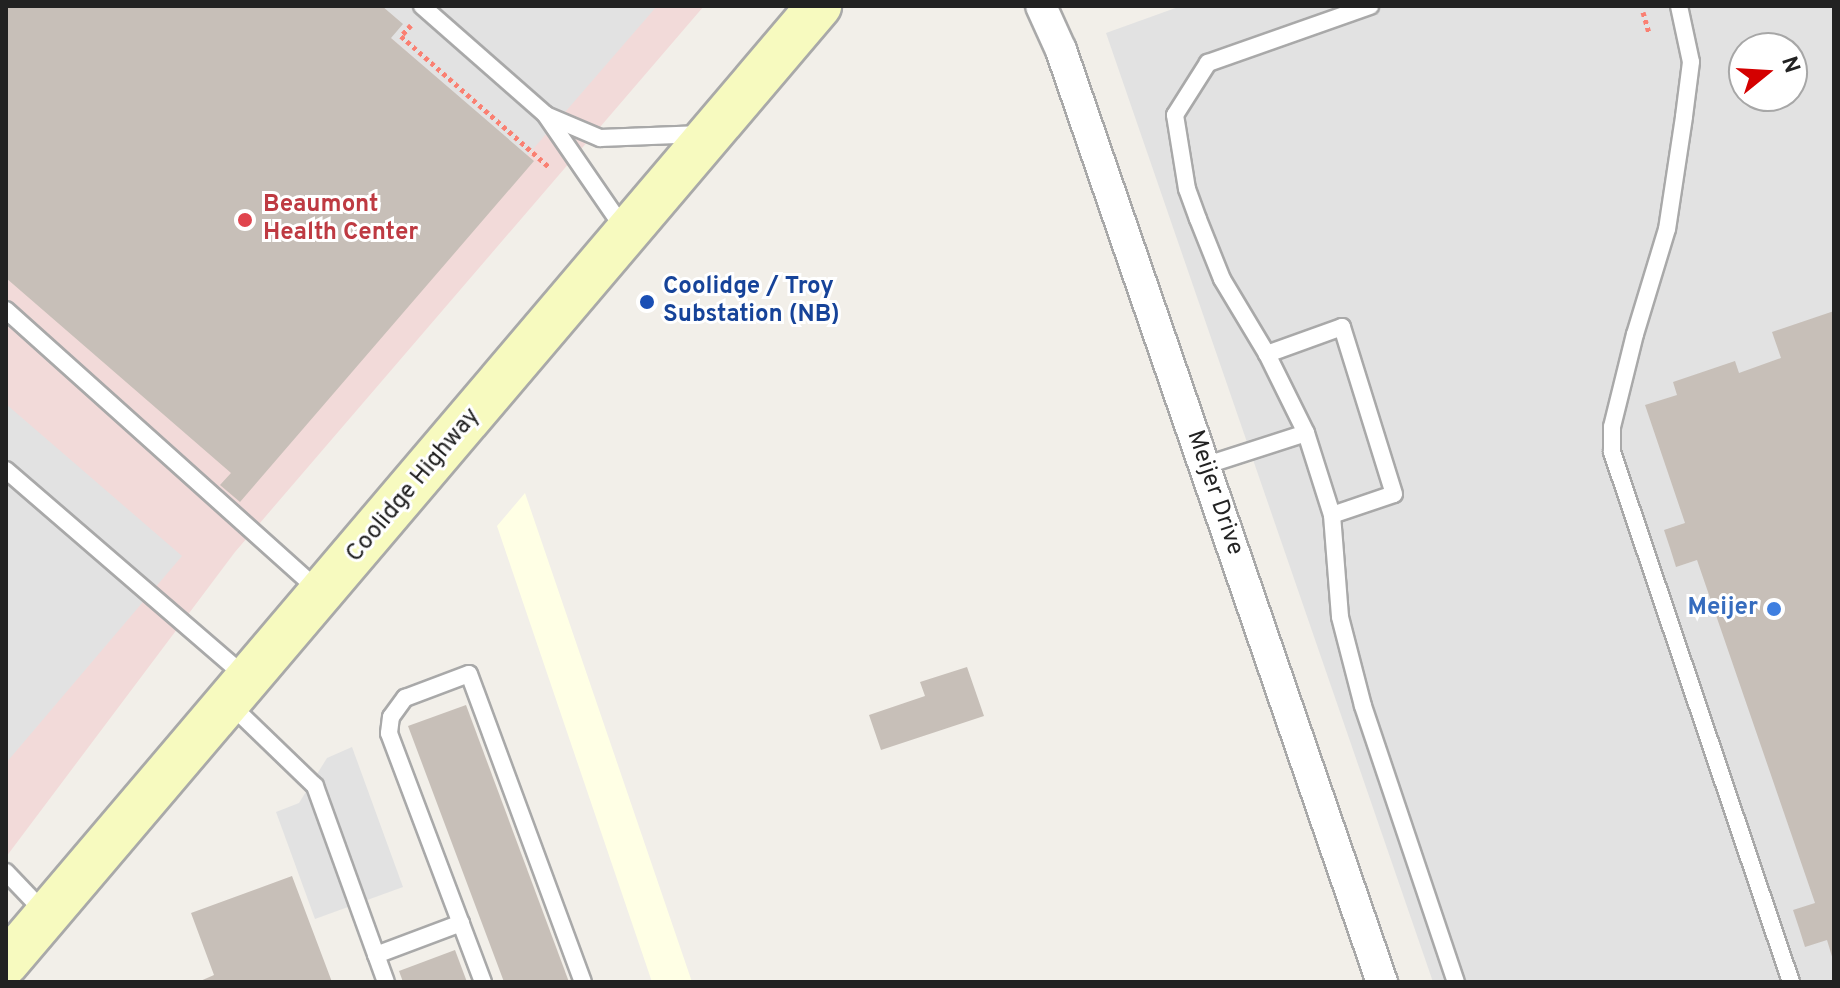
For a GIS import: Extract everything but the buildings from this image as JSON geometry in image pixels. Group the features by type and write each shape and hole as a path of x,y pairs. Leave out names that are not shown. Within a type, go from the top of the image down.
{"main road":[{"name":"Coolidge Highway","path":"6,963 240,692 819,6"}],"street":[{"name":"Meijer Drive","path":"1041,6 1061,50 1382,982"}],"lane":[{"path":"422,6 545,114 627,233"},
{"path":"1370,6 1208,63 1175,115 1187,189 1222,279 1267,354 1306,433 1332,515 1340,617 1363,706 1456,982"},
{"path":"1679,6 1691,62 1684,117 1667,229 1635,334 1612,427 1612,452 1791,982"},
{"path":"545,114 600,138 711,133"},
{"path":"6,310 323,594"},
{"path":"1267,354 1342,327 1394,494 1332,515"},
{"path":"1204,466 1306,433"},
{"path":"6,470 240,692 315,786 386,982"},
{"path":"483,982 389,733 391,717 405,698 469,674 583,982"},
{"path":"6,872 48,916"},
{"path":"376,955 461,923"}],"path":[{"path":"1643,12 1649,33"},
{"path":"402,15 412,23 401,36 552,170"}],"shaded area":[{"path":"6,6 704,6 235,552 6,857"},
{"path":"382,6 657,6 527,156 391,38"},
{"path":"1181,6 1834,6 1834,982 1433,982 1106,33"},
{"path":"6,404 182,556 6,763"},
{"path":"525,493 692,982 652,982 497,526"},
{"path":"352,747 403,887 315,919 276,812 299,803 327,758"}],"place":[{"name":"Beaumont Health Center","path":"245,220"},
{"name":"Coolidge / Troy Substation (NB)","path":"647,302"},
{"name":"Meijer","path":"1774,609"}]}
